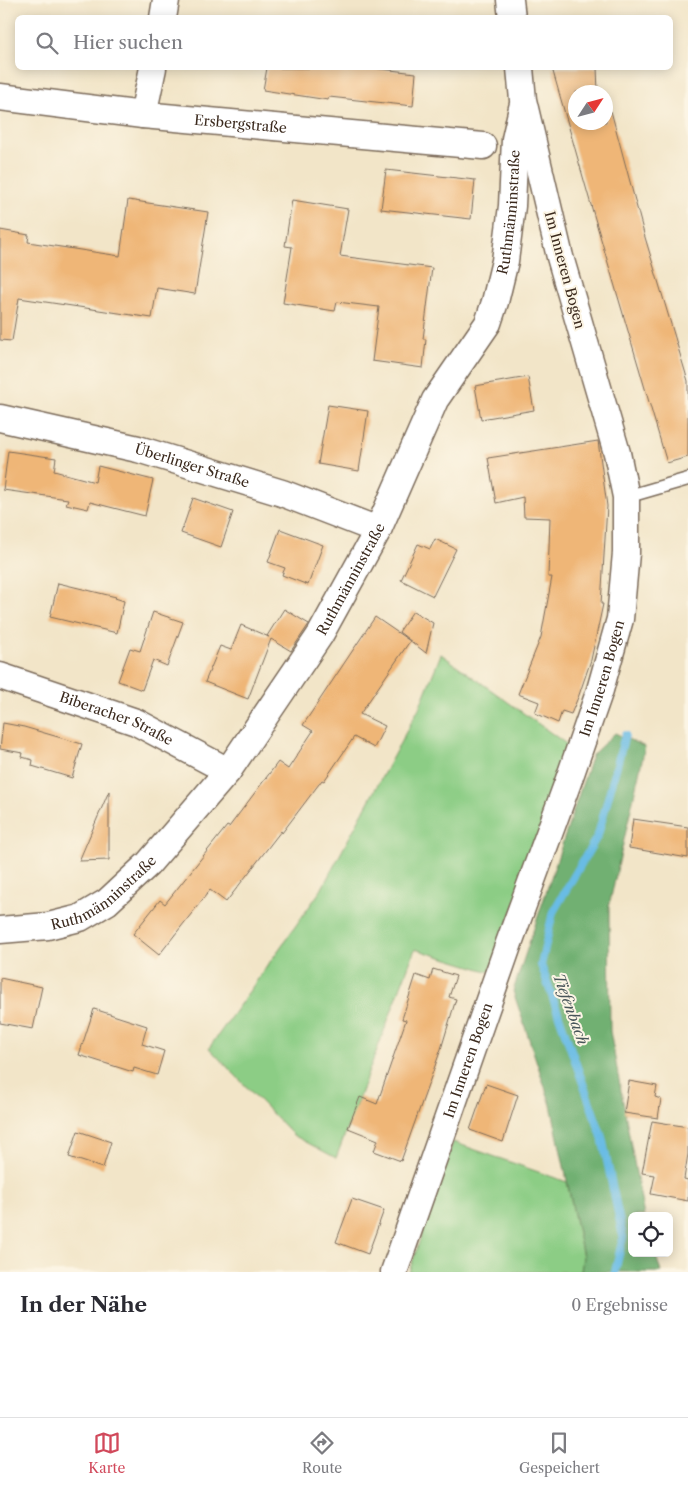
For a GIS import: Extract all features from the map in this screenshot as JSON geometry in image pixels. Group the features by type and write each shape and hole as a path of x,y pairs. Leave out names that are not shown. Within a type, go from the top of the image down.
{"street":[{"path":"164,15 166,0"},
{"path":"510,0 512,15"},
{"path":"143,115 153,70"},
{"name":"Im Inneren Bogen","path":"394,1272 472,1045 600,690 620,619 626,553 626,497 617,453 560,257 524,100 520,70"},
{"name":"Ersbergstraße","path":"0,97 143,115 483,146"},
{"name":"Ruthmänninstraße","path":"0,930 48,926 80,918 107,902 148,864 228,771 320,635 378,530 436,400 488,323 505,261 512,206 515,139 524,100"},
{"name":"Überlinger Straße","path":"0,418 138,449 282,493 378,530"},
{"name":"Biberacher Straße","path":"0,676 136,722 228,771"}],"lane":[{"path":"626,497 688,479"}],"green space":[{"path":"441,654 572,748 490,972 415,949 336,1158 293,1135 209,1048 321,890 419,708"},
{"path":"615,733 645,747 609,906 610,1031 643,1212 628,1212 628,1257 656,1257 661,1272 581,1272 583,1256 551,1105 513,991 592,755"},
{"path":"453,1142 567,1182 583,1257 581,1272 409,1272"}],"building":[{"path":"267,70 390,70 416,73 413,106 329,97 328,100 263,90"},
{"path":"553,70 597,70 598,85 568,85 568,124"},
{"path":"613,118 644,234 688,381 688,457 667,463 570,130 613,130"},
{"path":"386,170 475,180 471,219 381,209"},
{"path":"128,200 208,212 195,294 157,288 152,318 19,298 12,341 0,340 0,230 29,235 28,242 120,256"},
{"path":"292,200 348,209 340,256 432,268 423,339 426,339 423,368 372,361 379,307 337,302 335,311 283,303 292,247 285,246"},
{"path":"528,377 534,410 481,419 475,386"},
{"path":"328,405 368,411 359,471 318,464"},
{"path":"598,441 607,506 601,604 603,604 591,660 579,695 571,714 562,711 558,723 535,713 539,702 518,694 541,637 552,577 548,577 550,518 524,517 523,497 496,503 488,458"},
{"path":"8,451 56,458 54,471 95,482 98,466 153,480 145,516 90,502 88,509 66,504 68,499 3,490"},
{"path":"193,498 233,512 221,547 181,533"},
{"path":"280,529 323,545 308,585 282,575 285,568 268,562"},
{"path":"435,539 456,549 433,596 401,580 418,544 430,549"},
{"path":"58,583 116,597 124,601 117,633 50,617"},
{"path":"284,609 309,624 291,651 271,639 248,699 205,682 220,646 231,650 241,625 269,637 267,636"},
{"path":"413,611 433,623 426,653 399,632"},
{"path":"153,612 183,622 167,666 153,660 142,690 118,681 130,648 140,651"},
{"path":"375,617 410,641 360,714 385,726 374,748 354,737 324,781 322,780 226,902 210,890 159,955 133,934 160,900 165,904 227,826 229,827 278,762 288,769 313,731 303,725"},
{"path":"3,723 24,727 82,744 72,778 32,766 33,760 22,757 23,753 0,749"},
{"path":"109,791 109,860 79,861"},
{"path":"633,819 688,827 688,858 629,848"},
{"path":"433,969 456,976 449,997 456,999 441,1049 401,1161 374,1151 378,1140 348,1128 360,1097 377,1104 406,1020 402,1019 416,975 430,980"},
{"path":"0,978 42,987 33,1029 0,1023"},
{"path":"94,1009 147,1026 142,1044 164,1051 157,1075 134,1068 133,1072 79,1055"},
{"path":"629,1081 657,1086 655,1097 661,1099 658,1118 624,1113"},
{"path":"486,1084 518,1095 503,1142 470,1130"},
{"path":"652,1121 688,1127 688,1154 684,1179 688,1180 688,1201 651,1194 655,1175 642,1173"},
{"path":"78,1131 111,1142 103,1168 69,1157"},
{"path":"352,1199 384,1210 368,1254 336,1242"}],"waterway":[{"name":"Tiefenbach","path":"615,1272 623,1237 602,1137 541,965 553,912 598,835 625,735"}]}
